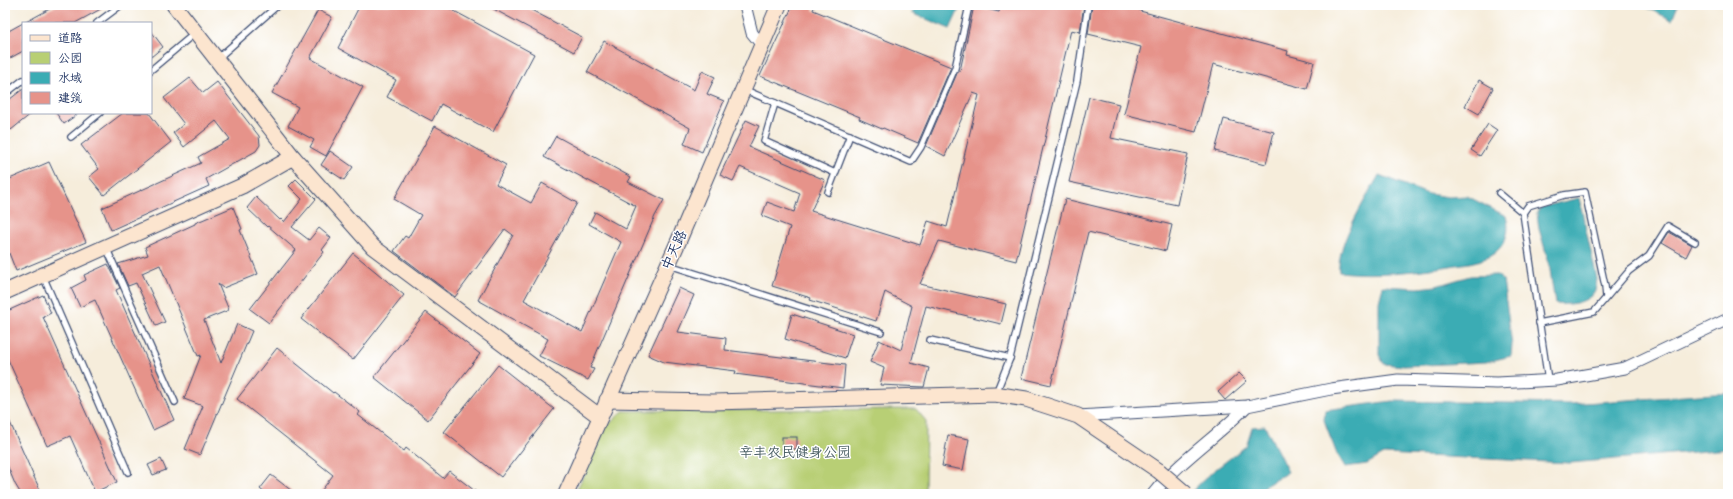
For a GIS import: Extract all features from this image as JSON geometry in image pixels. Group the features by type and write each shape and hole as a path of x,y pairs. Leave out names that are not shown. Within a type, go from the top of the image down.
{"main road":[{"path":"174,5 293,157 373,247 599,416"},
{"name":"中天路","path":"566,494 599,416 668,264 779,5"},
{"path":"5,292 242,186 293,157"},
{"path":"607,400 713,402 995,394 1026,399 1078,416 1159,471 1186,494"}],"street":[{"path":"745,5 752,33 761,44"},
{"path":"1078,416 1247,406 1331,389 1398,380 1497,383 1548,380 1625,368 1728,319"},
{"path":"1153,494 1162,482 1190,456 1231,423 1247,406"}],"lane":[{"path":"98,22 121,5"},
{"path":"217,59 278,5"},
{"path":"995,394 1010,358 1077,82 1088,5"},
{"path":"743,89 911,162 922,147 955,68 969,6"},
{"path":"152,69 196,32"},
{"path":"5,94 22,81"},
{"path":"775,103 764,141 835,173"},
{"path":"71,137 99,114"},
{"path":"828,192 850,135"},
{"path":"1523,213 1528,206 1564,195 1585,192 1606,297"},
{"path":"1499,193 1523,213 1548,380"},
{"path":"1539,323 1594,312 1629,271 1649,256 1668,226 1695,242"},
{"path":"106,247 175,402"},
{"path":"668,264 881,332"},
{"path":"42,275 128,472"},
{"path":"930,340 1010,358"}],"green space":[{"name":"辛丰农民健身公园","path":"916,409 926,421 925,494 575,494 605,428 623,411"}],"water":[{"path":"918,5 961,5 950,29 912,13"},
{"path":"1641,5 1678,5 1672,20"},
{"path":"1379,175 1428,194 1449,197 1467,196 1506,216 1508,229 1505,241 1492,255 1482,260 1468,263 1394,273 1367,274 1339,272 1339,261 1347,236 1359,210"},
{"path":"1579,198 1597,279 1596,288 1591,296 1582,301 1571,304 1555,304 1549,263 1539,229 1537,213 1542,207"},
{"path":"1497,275 1503,280 1512,345 1511,356 1486,362 1404,366 1384,364 1379,355 1379,302 1383,286 1418,288 1436,286 1470,276"},
{"path":"1728,393 1728,449 1570,463 1384,454 1367,464 1345,467 1336,452 1324,420 1325,410 1392,401 1570,404"},
{"path":"1265,426 1288,472 1252,494 1189,494 1212,472 1246,446 1252,427"}],"building":[{"path":"57,5 108,5 77,22 26,22"},
{"path":"360,5 443,5 534,54 493,132 441,104 432,121 387,97 396,80 338,48"},
{"path":"486,5 522,5 582,37 574,52"},
{"path":"793,5 815,5 813,10 951,67 918,143 859,119 860,117 760,76"},
{"path":"1001,5 1084,5 1080,32 1071,30 1016,261 939,241 920,284 1006,304 1001,324 926,306 911,363 929,368 924,387 880,385 884,368 870,362 879,340 901,350 912,306 885,292 876,321 772,286 790,227 762,216 767,202 794,212 800,193 740,167 733,181 720,175 746,120 759,126 749,147 825,180 811,211 920,245 928,221 947,227 979,95 973,93 945,156 926,146 958,71 960,71 974,6 999,12"},
{"path":"1092,5 1141,5 1140,11 1288,51 1287,55 1314,62 1307,89 1213,64 1196,132 1124,114 1141,47 1088,34"},
{"path":"318,10 332,17 310,58 363,87 326,156 310,147 314,140 288,126 298,107 272,93"},
{"path":"22,24 22,52 5,61 5,33"},
{"path":"152,32 163,47 152,56"},
{"path":"604,41 694,90 702,71 715,77 707,94 724,101 702,152 684,144 690,128 587,72"},
{"path":"190,78 203,93 217,82 259,136 260,145 256,151 206,179 209,186 111,230 102,208 201,163 198,157 230,139 216,121 184,147 173,133 184,124 164,98"},
{"path":"1479,80 1493,88 1479,114 1465,106"},
{"path":"22,90 22,114 31,114 11,130 5,122 5,103"},
{"path":"1089,97 1119,104 1111,138 1188,154 1177,205 1069,182"},
{"path":"57,114 78,114 64,124"},
{"path":"122,114 150,114 171,142 104,195 89,177 99,169 81,145"},
{"path":"1224,119 1274,132 1266,164 1215,151"},
{"path":"1488,124 1497,130 1480,156 1471,150"},
{"path":"435,126 506,165 496,184 531,203 542,183 577,203 524,300 582,332 621,242 589,224 595,212 626,229 636,206 544,157 556,136 631,177 628,182 664,200 655,216 590,368 594,369 588,380 539,356 548,339 478,300 513,235 505,229 455,297 394,251 405,236 408,238 421,215 394,199"},
{"path":"330,151 353,167 344,180 321,165"},
{"path":"49,162 86,242 16,271 5,243 5,181"},
{"path":"296,179 316,199 292,227 309,240 319,228 331,238 322,250 324,252 269,323 250,309 296,250 268,226 267,227 247,208 256,197 284,222 302,199 289,186"},
{"path":"1065,199 1172,225 1166,251 1088,232 1051,385 1021,378"},
{"path":"233,207 242,229 240,230 258,274 223,288 218,284 229,310 204,320 221,363 237,324 252,331 200,455 185,449 203,406 184,399 201,355 198,356 160,265 142,273 165,322 156,326 136,283 128,286 118,264 148,255 145,247"},
{"path":"1669,232 1692,245 1686,257 1662,243"},
{"path":"353,253 404,295 353,360 301,319"},
{"path":"108,264 120,288 116,290 174,420 153,430 95,300 80,307 71,288 86,280 84,275"},
{"path":"679,288 694,295 678,332 726,338 725,350 845,365 843,388 735,374 736,371 664,362 648,355"},
{"path":"43,295 51,313 43,317 117,482 95,492 70,436 47,446 5,353 5,312"},
{"path":"426,312 480,354 428,420 374,377"},
{"path":"792,314 853,334 845,358 785,339"},
{"path":"277,348 333,393 334,392 360,412 358,415 404,451 406,448 443,478 449,471 479,494 319,494 333,475 237,399"},
{"path":"498,365 554,409 501,477 444,432"},
{"path":"1239,373 1247,381 1225,400 1218,392"},
{"path":"5,411 42,494 21,494 15,484 5,460"},
{"path":"948,435 969,439 963,470 942,466"},
{"path":"782,437 797,437 797,449 782,449"},
{"path":"161,459 166,470 153,475 148,465"},
{"path":"271,475 296,494 266,494 260,489"}]}
